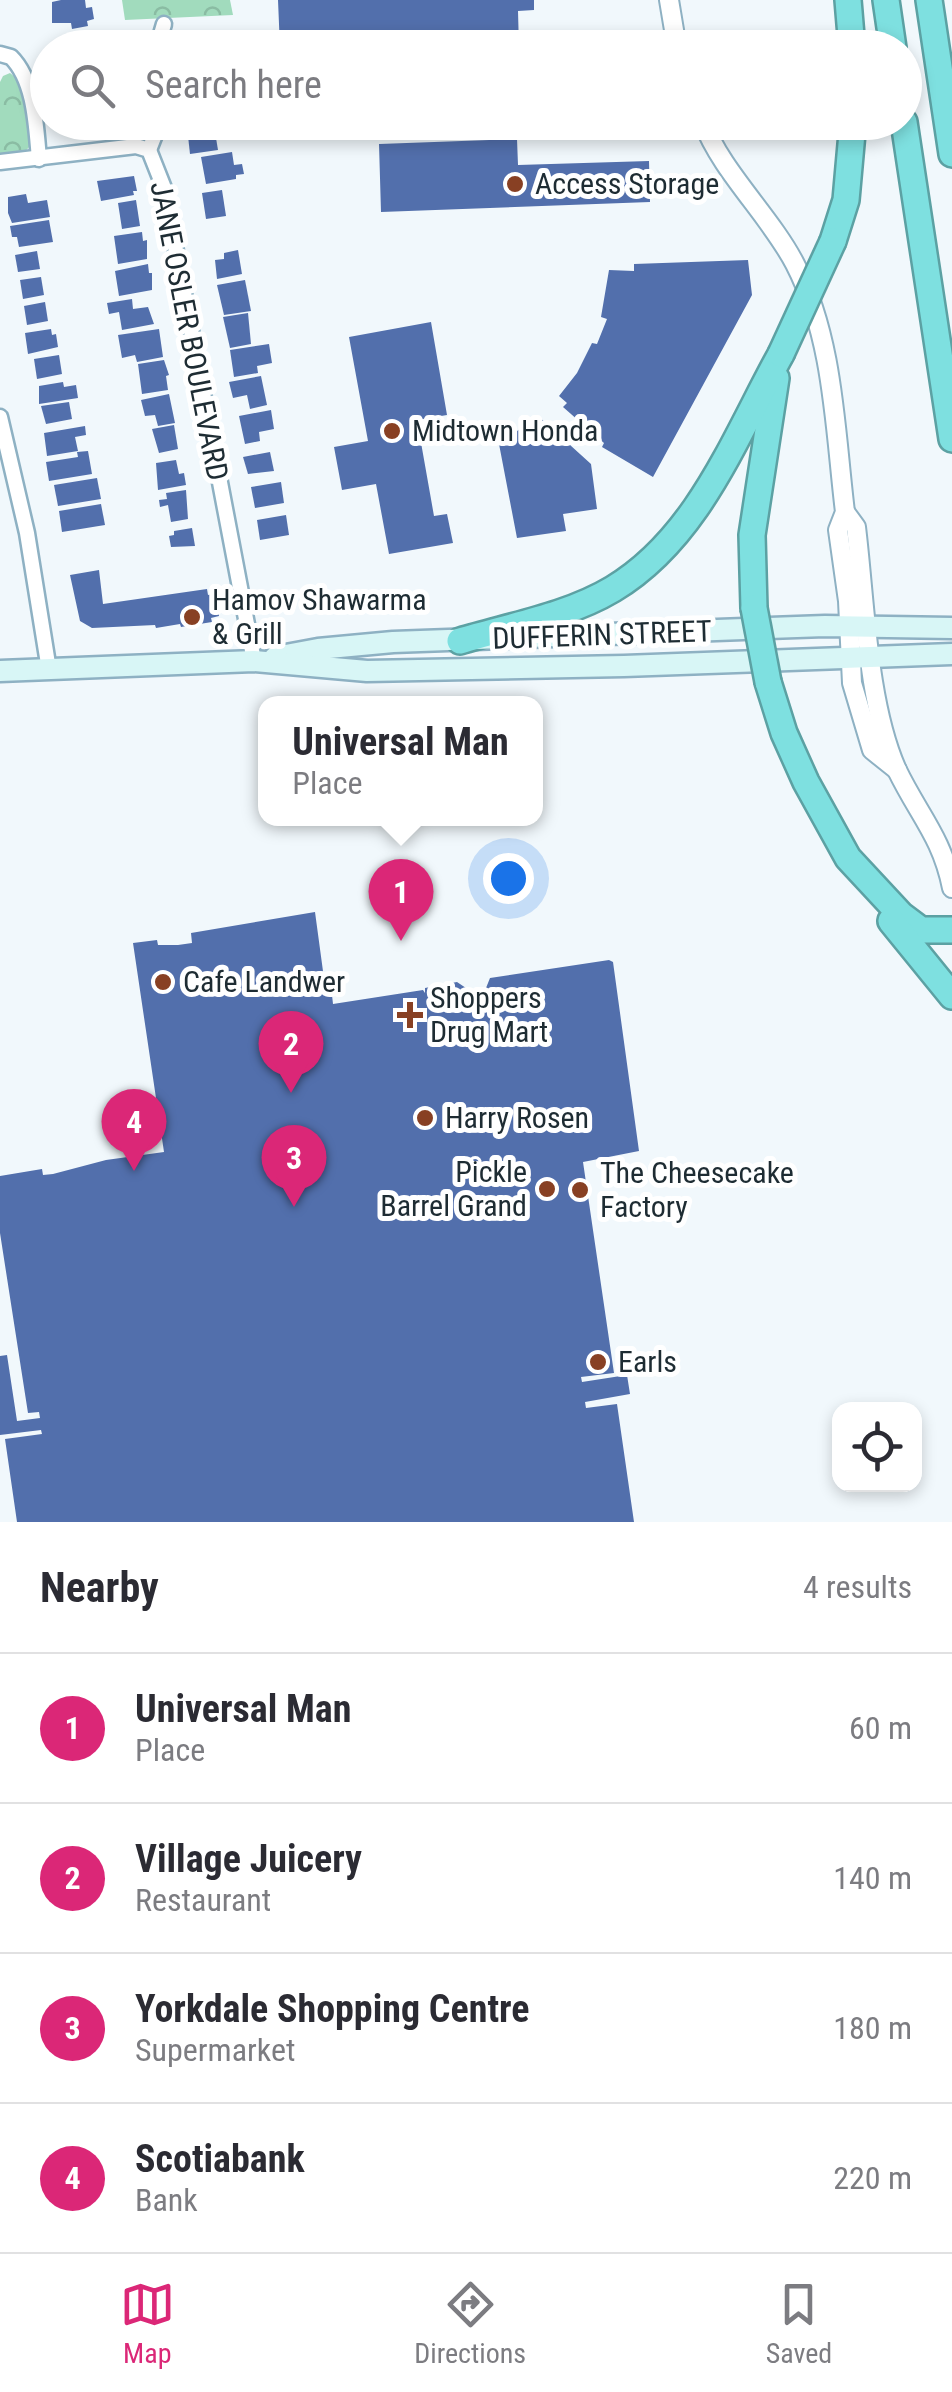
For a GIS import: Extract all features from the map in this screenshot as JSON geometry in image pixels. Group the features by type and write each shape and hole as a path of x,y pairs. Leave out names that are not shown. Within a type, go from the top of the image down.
{"highway":[{"path":"848,0 850,30"},
{"path":"886,0 890,30"},
{"path":"929,0 952,154"},
{"path":"460,641 570,608 598,596 659,556 698,506 781,354 833,241 846,200 851,140"},
{"path":"907,140 952,439"},
{"path":"781,354 762,448 752,535 754,608 768,682 784,733 806,782 855,868 860,884 952,996"},
{"path":"855,868 921,930 952,930"}],"main road":[{"name":"DUFFERIN STREET","path":"0,672 254,661 363,644 779,627 952,628"},
{"name":"DUFFERIN STREET","path":"254,661 366,672 952,654"}],"street":[{"path":"669,0 673,30"},
{"path":"162,30 164,24"},
{"path":"0,54 12,57 26,79 30,98"},
{"path":"38,140 39,159"},
{"path":"149,150 153,140"},
{"path":"711,140 795,264 816,319 827,366 845,512 838,530 858,628 861,657 856,701 872,750 897,770 941,846 952,888"},
{"name":"JANE OSLER BOULEVARD","path":"0,162 136,146 149,150 164,188 254,661"},
{"path":"0,417 26,533 39,670"}],"green space":[{"path":"122,0 230,0 233,15 125,20"},
{"path":"10,73 21,82 30,146 23,154 0,156 0,82"}],"building":[{"path":"85,0 86,8 92,7 94,19 87,21 88,26 72,29 71,23 52,23 52,2"},
{"path":"278,0 534,0 534,10 518,11 519,30 279,30"},
{"path":"188,140 216,140 218,150 190,154"},
{"name":"Access Storage","path":"517,140 518,165 649,161 650,202 381,212 379,144"},
{"path":"232,152 234,165 242,164 244,174 206,184 201,157"},
{"path":"134,176 134,195 101,201 97,181"},
{"path":"222,190 226,216 206,219 202,193"},
{"path":"26,194 28,203 47,200 50,217 12,223 8,197"},
{"path":"136,200 140,226 122,229 118,203"},
{"path":"49,220 53,242 19,247 17,237 12,237 10,226"},
{"path":"142,232 143,241 147,240 147,259 118,264 114,236"},
{"path":"238,250 242,274 217,279 215,260"},
{"path":"37,251 40,269 18,272 15,255"},
{"path":"748,260 752,295 653,477 602,447 604,443 563,407 567,403 559,396 577,373 592,343 597,344 607,319 601,317 609,270 634,271 634,264"},
{"path":"148,264 152,290 119,296 115,271"},
{"path":"41,277 44,295 23,299 20,280"},
{"path":"245,280 251,311 224,315 217,285"},
{"path":"132,299 133,309 148,307 154,324 122,330 119,312 109,314 107,303"},
{"path":"45,302 48,321 27,325 24,306"},
{"path":"248,313 251,344 230,348 223,317"},
{"name":"Midtown Honda","path":"431,322 447,415 417,420 434,516 447,514 453,543 389,554 376,484 342,490 334,447 368,441 349,337"},
{"path":"51,329 58,347 28,354 25,333"},
{"path":"159,329 163,357 137,362 135,355 122,358 118,335"},
{"path":"269,344 272,363 257,366 258,373 234,377 230,350"},
{"path":"59,355 62,374 37,379 34,359"},
{"path":"164,360 168,390 142,394 138,364"},
{"path":"261,376 267,405 250,409 247,395 233,398 229,382"},
{"path":"63,382 64,387 76,385 78,398 39,404 39,386"},
{"path":"169,394 175,423 158,426 155,415 145,416 141,400"},
{"path":"69,402 72,419 46,424 41,406"},
{"path":"271,410 274,429 259,432 260,441 245,444 239,416"},
{"path":"538,416 591,464 597,509 563,514 566,531 517,538 499,444"},
{"path":"174,425 178,449 159,453 152,429"},
{"path":"85,426 86,435 75,437 78,451 47,456 44,433"},
{"path":"88,451 92,474 49,481 46,462 78,457 77,452"},
{"path":"270,452 274,471 248,474 243,457"},
{"path":"176,460 186,485 158,490 156,463"},
{"path":"97,478 101,499 58,506 54,485"},
{"path":"281,482 284,503 255,508 251,487"},
{"path":"186,490 188,519 171,522 168,505 160,507 159,500 167,499 166,493"},
{"path":"101,504 105,525 62,532 59,511"},
{"path":"286,515 289,535 260,540 257,520"},
{"path":"192,528 195,546 171,547 169,536 174,531"},
{"path":"99,570 103,604 207,589 208,595 216,593 219,616 211,618 212,622 181,627 180,624 92,628 80,621 70,575"},
{"path":"315,912 325,986 331,986 333,1004 423,990 425,993 425,988 457,982 475,994 484,993 490,978 613,962 639,1151 583,1162 614,1373 581,1377 582,1382 627,1375 630,1394 585,1402 586,1408 617,1404 634,1522 17,1522 5,1439 42,1434 41,1430 0,1435 0,1356 7,1355 17,1421 40,1418 39,1412 28,1413 0,1233 0,1176 42,1169 43,1175 53,1174 106,1160 164,1152 133,943 192,943 191,933"}],"place":[{"name":"Access Storage","path":"515,184"},
{"name":"Midtown Honda","path":"392,431"},
{"name":"Hamov Shawarma & Grill","path":"192,617"},
{"name":"Universal Man","path":"401,941"},
{"name":"Cafe Landwer","path":"163,982"},
{"name":"Shoppers Drug Mart","path":"410,1015"},
{"name":"Village Juicery","path":"291,1093"},
{"name":"Harry Rosen","path":"425,1118"},
{"name":"Scotiabank","path":"134,1171"},
{"name":"Pickle Barrel Grand","path":"547,1189"},
{"name":"The Cheesecake Factory","path":"580,1190"},
{"name":"Yorkdale Shopping Centre","path":"294,1207"},
{"name":"Earls","path":"598,1362"}]}
